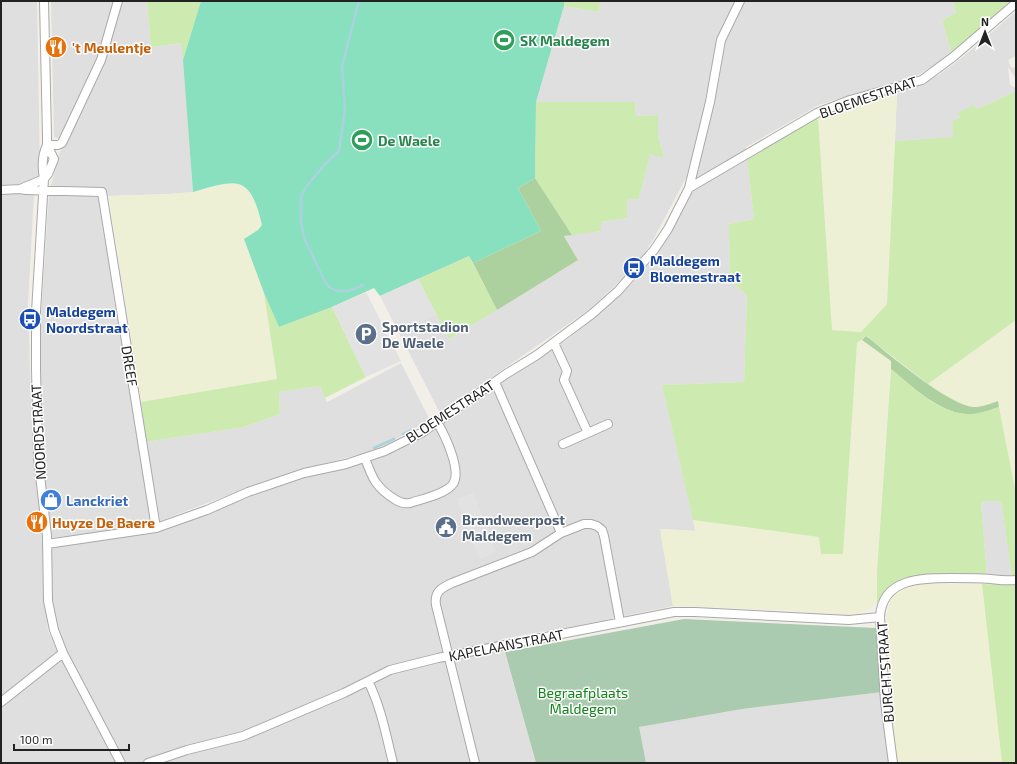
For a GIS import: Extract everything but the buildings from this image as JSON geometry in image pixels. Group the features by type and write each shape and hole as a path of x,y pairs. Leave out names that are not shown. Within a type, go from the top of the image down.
{"street":[{"name":"NOORDSTRAAT","path":"44,1 48,145 54,159 48,174 44,179 43,190 36,304 36,369 38,458 47,544 47,593 54,630 63,653 121,763"},
{"path":"48,145 58,145 62,143 101,60 118,1"},
{"name":"BLOEMESTRAAT","path":"47,544 156,528 207,510 248,492 297,476 346,464 385,451 423,432 537,355 592,314 618,290 654,250 668,229 689,188 710,102 721,40 740,1"},
{"name":"BLOEMESTRAAT","path":"689,188 817,113 850,100 922,80 953,57 1016,3"},
{"path":"20,189 44,179"},
{"path":"1,190 43,190"},
{"name":"DREEF","path":"43,190 102,192 156,528"},
{"path":"554,342 567,371 564,380 588,433"},
{"path":"495,382 561,533"},
{"path":"365,458 379,488 400,502 406,504 410,503 447,489 453,485 456,467 443,432 437,422"},
{"path":"564,444 608,424"},
{"path":"475,763 436,605 435,599 437,592 452,584 532,552 561,533 584,524 591,524 602,530 604,536 620,622"},
{"name":"BURCHTSTRAAT","path":"893,763 886,702 880,617 881,607 889,594 900,585 912,580 925,578 1016,580"},
{"name":"KAPELAANSTRAAT","path":"148,763 187,750 243,736 288,718 390,670 449,656 674,612 849,620 880,617"},
{"path":"1,702 63,653"},
{"path":"368,681 375,695 393,763"}],"shaded area":[{"path":"1,1 37,1 40,173 39,177 19,184 1,185"},
{"path":"51,1 114,1 94,66 60,139 54,137"},
{"path":"123,1 147,1 151,47 182,43 193,192 109,196 100,194 114,299 154,524 130,529 49,538 41,458 40,335 49,193 59,154 73,129 105,61"},
{"path":"601,1 736,1 720,35 700,127 686,178 653,240 637,265 590,309 440,413 399,333 436,314 449,339 578,260 564,235 601,231 601,222 627,218 627,199 639,199 650,153 664,158 658,135 658,115 636,116 635,102 536,102 564,6 598,12"},
{"path":"745,1 953,1 956,13 942,20 952,54 917,76 819,105 746,147 754,219 729,224 730,280 747,296 744,382 662,385 696,531 660,529 673,606 581,625 501,639 536,763 127,763 64,646 53,617 50,547 137,534 271,488 396,450 423,437 487,392 568,339 600,313 635,280 658,254 675,220 694,188 694,178 724,42"},
{"path":"1014,13 1016,16 1016,56 1008,60 1011,67 1016,68 1016,79 1008,67 1010,85 1016,88 1016,91 977,109 958,113 960,118 952,122 954,137 895,141 897,93 939,75 964,56"},
{"path":"1,194 34,194 28,305 33,460 44,554 48,631 58,653 117,763 1,763"},
{"path":"418,279 436,314 399,333 380,296"},
{"name":"Sportstadion De Waele","path":"366,292 401,361 366,377 332,307"},
{"path":"401,363 430,420 391,442 371,451 297,471 252,486 160,521 146,442 244,427 280,414 279,392 320,386 327,402"},
{"path":"474,493 496,553 479,559 457,499"},
{"path":"981,501 1001,501 1012,577 987,575"},
{"path":"882,692 890,763 646,763 638,727 742,709"}],"green space":[{"path":"147,1 201,1 183,60 181,43 151,47"},
{"name":"De Waele","path":"201,1 564,1 564,6 536,102 535,178 518,188 541,231 473,263 469,256 380,296 374,288 332,307 279,327 264,293 244,239 258,230 262,225 252,196 247,189 240,184 231,183 221,184 193,192 183,60"},
{"path":"564,1 601,1 598,12 564,6"},
{"path":"953,1 1013,1 952,54 942,20 956,13"},
{"path":"1016,91 1016,320 928,384 866,336 857,343 843,554 821,554 819,537 693,520 662,385 744,382 747,296 730,280 729,224 754,219 747,158 818,117 832,330 861,332 887,304 895,141 953,137 952,121 960,118 958,113 973,105 977,109"},
{"path":"897,93 887,304 861,332 832,330 818,117 849,105"},
{"path":"536,102 635,102 636,116 658,115 658,135 664,158 650,154 639,199 627,199 627,218 601,222 601,231 572,235 535,178"},
{"path":"535,178 572,235 564,236 578,260 497,310 473,263 541,231 518,188"},
{"path":"230,183 238,183 251,191 258,208 262,225 258,230 244,239 264,293 277,379 141,402 109,196 193,192"},
{"path":"469,256 497,310 449,339 418,279"},
{"path":"264,293 279,327 332,307 366,377 325,398 320,386 279,392 280,414 244,427 146,442 141,402 277,379"},
{"path":"1016,320 1016,494 998,401 977,407 966,406 946,396 928,384"},
{"path":"866,336 920,379 952,399 966,405 977,407 998,401 999,407 988,411 970,414 945,409 926,397 891,369 891,361 862,340"},
{"path":"862,340 891,361 877,572 877,603 868,610 858,614 845,615 780,610 673,606 660,529 695,531 693,520 820,537 843,554 857,343"},
{"path":"891,369 926,398 945,409 966,414 975,414 999,407 1016,494 1016,577 1012,577 1001,501 981,501 987,575 954,574 906,578 893,586 877,603 877,572"},
{"path":"924,584 982,584 1002,763 898,763 891,715 886,619 890,602 895,595 902,589"},
{"path":"982,584 1016,585 1016,763 1002,763"},
{"name":"Begraafplaats Maldegem","path":"684,619 876,628 882,692 742,709 639,727 646,763 536,763 505,652"}],"waterway":[{"path":"359,1 342,66 345,110 339,151 325,164 306,187 301,197 301,222 304,238 324,280 329,287 337,291 348,291 363,285"},
{"path":"403,434 411,430"},
{"path":"374,448 394,439"}],"place":[{"name":"SK Maldegem","path":"504,40"},
{"name":"'t Meulentje","path":"56,47"},
{"name":"De Waele","path":"362,140"},
{"name":"Maldegem Bloemestraat","path":"634,268"},
{"name":"Maldegem Noordstraat","path":"30,319"},
{"name":"Sportstadion De Waele","path":"366,334"},
{"name":"Lanckriet","path":"51,500"},
{"name":"Huyze De Baere","path":"37,522"},
{"name":"Brandweerpost Maldegem","path":"446,527"}]}
